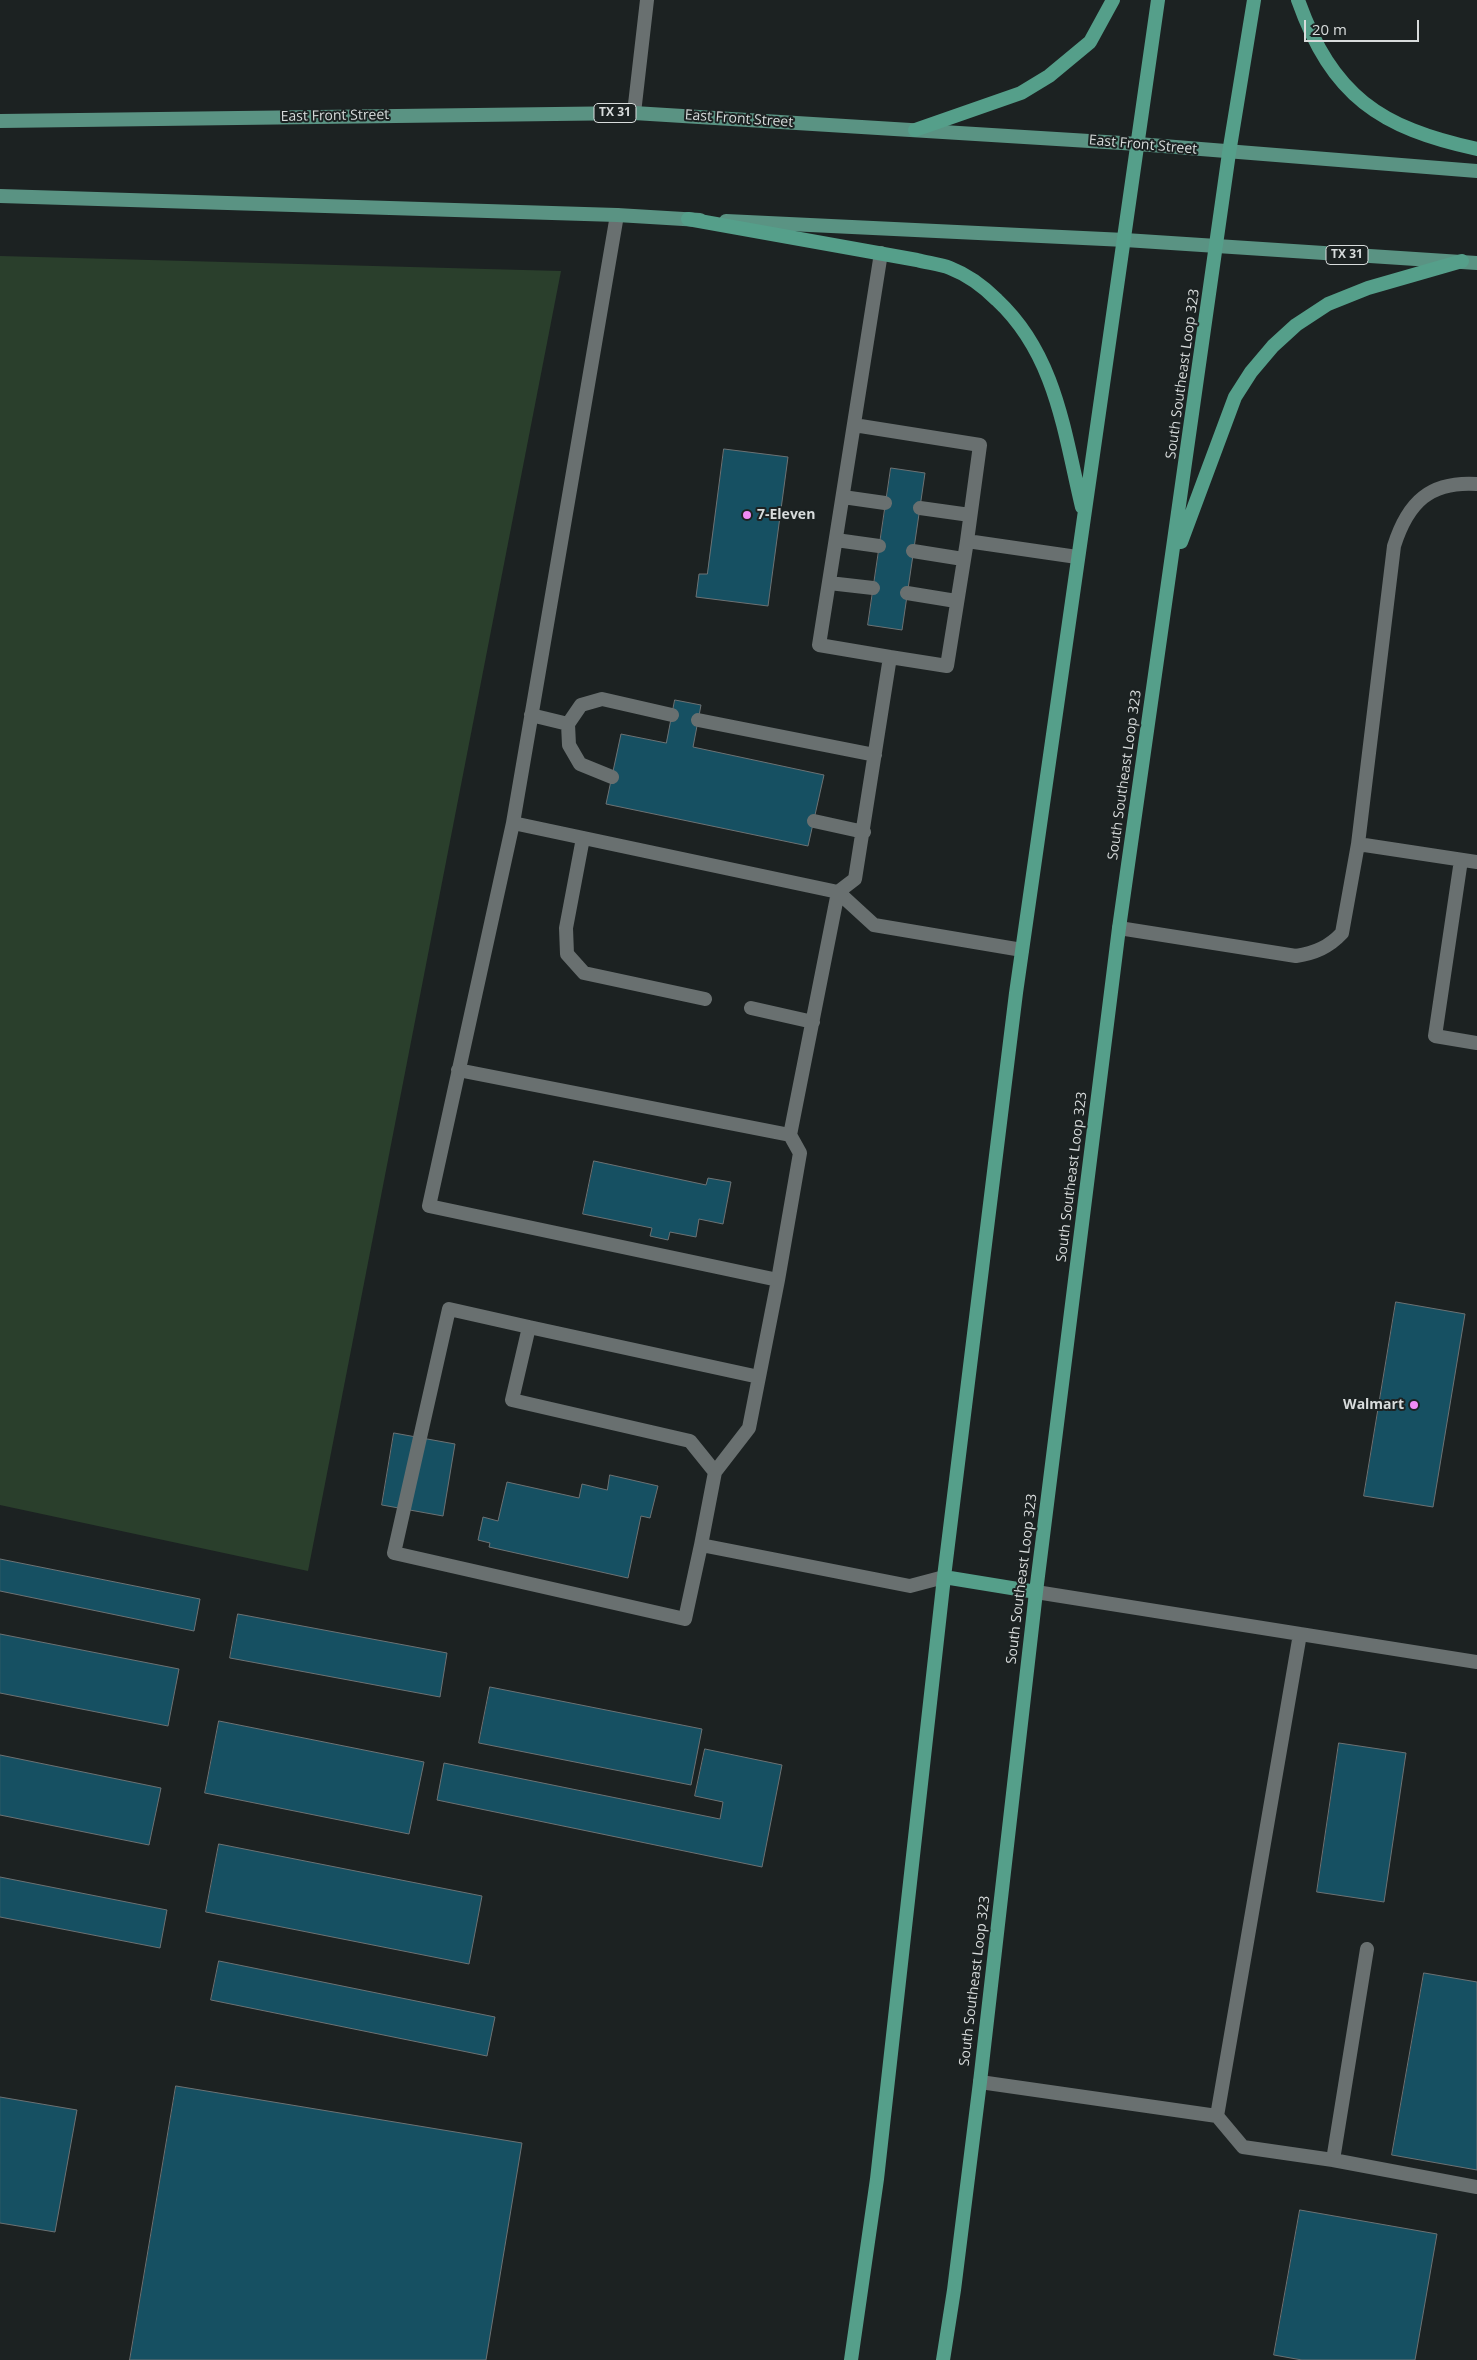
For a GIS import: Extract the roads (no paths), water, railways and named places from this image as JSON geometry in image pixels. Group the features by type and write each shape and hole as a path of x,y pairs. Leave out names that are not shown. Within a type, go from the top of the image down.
{"highway":[{"path":"915,130 1021,93 1049,76 1090,42 1113,0"},
{"path":"851,2360 877,2179 944,1577 1022,950 1158,0"},
{"name":"South Southeast Loop 323","path":"943,2360 954,2290 980,2082 1036,1592 1120,928 1229,152 1254,0"},
{"path":"1298,0 1319,47 1336,76 1360,101 1384,117 1413,130 1446,142 1477,149"},
{"path":"688,219 881,253 951,268 981,285 1023,328 1043,361 1057,399 1083,514"},
{"path":"1172,566 1236,397 1251,372 1273,346 1296,325 1328,304 1368,288 1462,261"},
{"path":"944,1577 1036,1592"}],"main road":[{"name":"East Front Street","path":"0,121 634,113 1138,144 1477,171"},
{"name":"TX 31","path":"0,196 617,215 1125,240 1477,262"}],"lane":[{"path":"634,113 647,0"},
{"path":"617,215 513,823 429,1206 778,1280"},
{"path":"854,425 980,445 947,666 819,645 881,253"},
{"path":"1120,928 1296,956 1308,954 1332,943 1342,933 1358,844 1391,566 1401,525 1411,508 1426,494 1441,486 1457,483 1477,484"},
{"path":"843,497 885,503"},
{"path":"920,508 970,515"},
{"path":"836,540 879,546"},
{"path":"967,541 1077,557"},
{"path":"913,551 963,559"},
{"path":"829,583 873,588"},
{"path":"907,593 956,601"},
{"path":"759,1377 449,1309 394,1553 685,1619 715,1472 748,1428 759,1377 800,1153 790,1135 838,892 855,879 864,832 890,657"},
{"path":"612,777 580,764 569,745 568,724 581,705 602,699 672,715"},
{"path":"532,715 568,724"},
{"path":"698,720 876,755"},
{"path":"814,821 864,832"},
{"path":"513,823 838,892 874,925 1022,950"},
{"path":"583,838 566,928 567,954 584,973 705,999"},
{"path":"1358,844 1477,862"},
{"path":"1461,860 1434,1036 1477,1043"},
{"path":"751,1008 813,1022"},
{"path":"458,1070 790,1135"},
{"path":"529,1327 512,1400 690,1441 715,1472"},
{"path":"701,1545 910,1586 944,1577"},
{"path":"1036,1592 1477,1662"},
{"path":"1217,2116 1300,1634"},
{"path":"1333,2160 1368,1949"},
{"path":"980,2082 1217,2116 1243,2146 1477,2186"}],"place":[{"name":"7-Eleven","path":"747,515"},
{"name":"Walmart","path":"1414,1405"}]}
